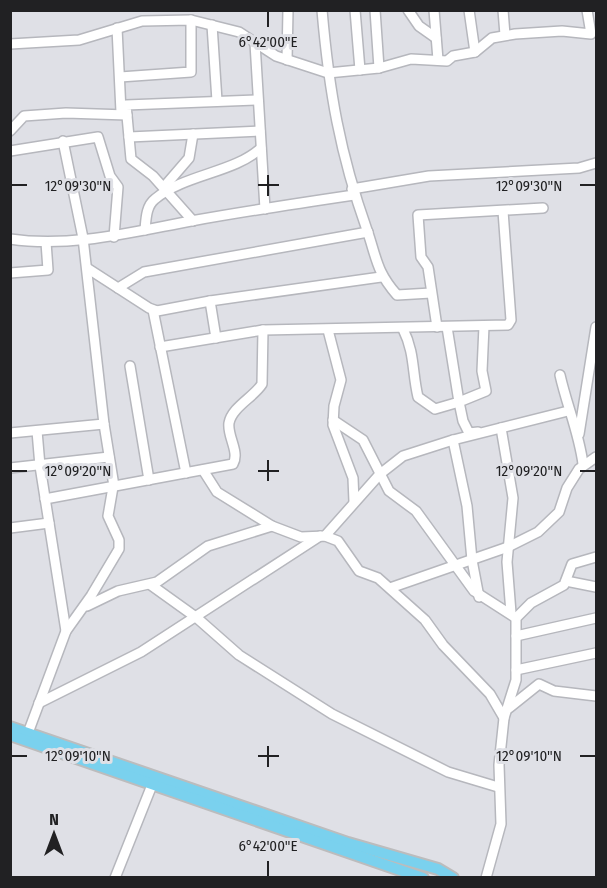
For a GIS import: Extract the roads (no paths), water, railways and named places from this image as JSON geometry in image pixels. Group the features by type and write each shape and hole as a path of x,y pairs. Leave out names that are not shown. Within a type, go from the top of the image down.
{"main road":[{"path":"10,727 348,843 438,869 453,878"},
{"path":"10,735 423,878"}],"street":[{"path":"287,60 288,10"},
{"path":"322,10 328,73 340,142 353,192 381,277 397,295 431,293"},
{"path":"355,10 360,70"},
{"path":"375,10 379,68"},
{"path":"408,10 419,26 436,38"},
{"path":"434,10 438,60"},
{"path":"469,10 475,52"},
{"path":"503,10 505,35"},
{"path":"10,44 78,40 142,21 191,20 239,32 255,44 287,60 328,73 379,68 411,59 447,61 453,56 475,52 484,42 505,35 562,31 591,34 593,25 587,10"},
{"path":"120,77 191,72 191,20"},
{"path":"212,25 217,101"},
{"path":"117,28 124,115 131,159 166,190 193,221"},
{"path":"255,44 265,209"},
{"path":"124,115 128,104 258,100"},
{"path":"10,131 24,117 66,113 124,115"},
{"path":"129,137 260,132"},
{"path":"146,230 150,205 166,190 189,158 193,134"},
{"path":"10,151 98,137 110,176 118,187 114,237"},
{"path":"28,733 66,631 119,549 117,535 108,516 113,486 83,238 63,141"},
{"path":"166,190 246,159 261,148"},
{"path":"10,240 46,242 114,237 429,176 579,168 597,163"},
{"path":"543,208 418,215 421,257 428,267 431,293 442,327 463,421 470,433 501,428 568,411"},
{"path":"160,347 264,330 403,329 508,325 511,320 503,211"},
{"path":"118,288 144,272 368,232"},
{"path":"10,273 47,272 46,242"},
{"path":"87,268 153,310 381,277"},
{"path":"210,301 216,338"},
{"path":"153,310 186,473"},
{"path":"403,329 412,346 413,375 418,397 435,409 486,391 482,371 484,326"},
{"path":"583,464 579,434 597,327"},
{"path":"45,499 203,471 235,462 229,424 235,411 262,384 264,330"},
{"path":"328,330 341,380 333,420 353,478 355,495 353,504"},
{"path":"130,366 149,480"},
{"path":"560,375 568,411 579,434"},
{"path":"333,420 363,440 377,462 380,474 389,490 416,511 453,566 480,597 514,616"},
{"path":"10,433 104,424"},
{"path":"486,878 501,824 498,787 504,718 509,708 516,670 514,616 507,585 513,498 501,428"},
{"path":"37,430 40,466 66,631"},
{"path":"39,703 141,652 198,618 267,568 323,536 380,474 403,456 491,430"},
{"path":"453,440 467,506 472,560 480,597"},
{"path":"10,468 109,457"},
{"path":"390,588 508,547 538,532 559,512 567,488 583,464 597,457"},
{"path":"203,471 217,492 272,526 301,537 323,536 338,542 359,571 374,575 390,588 476,677 504,718"},
{"path":"10,528 49,523"},
{"path":"79,613 107,595 151,585 208,546 272,526"},
{"path":"514,616 531,603 555,591 566,581 572,564 597,557"},
{"path":"566,581 597,587"},
{"path":"151,585 198,618 239,655 275,681 339,719 448,772 498,787"},
{"path":"516,636 597,618"},
{"path":"516,670 597,652"},
{"path":"509,708 539,684 554,691 597,696"},
{"path":"114,878 152,784"}]}
